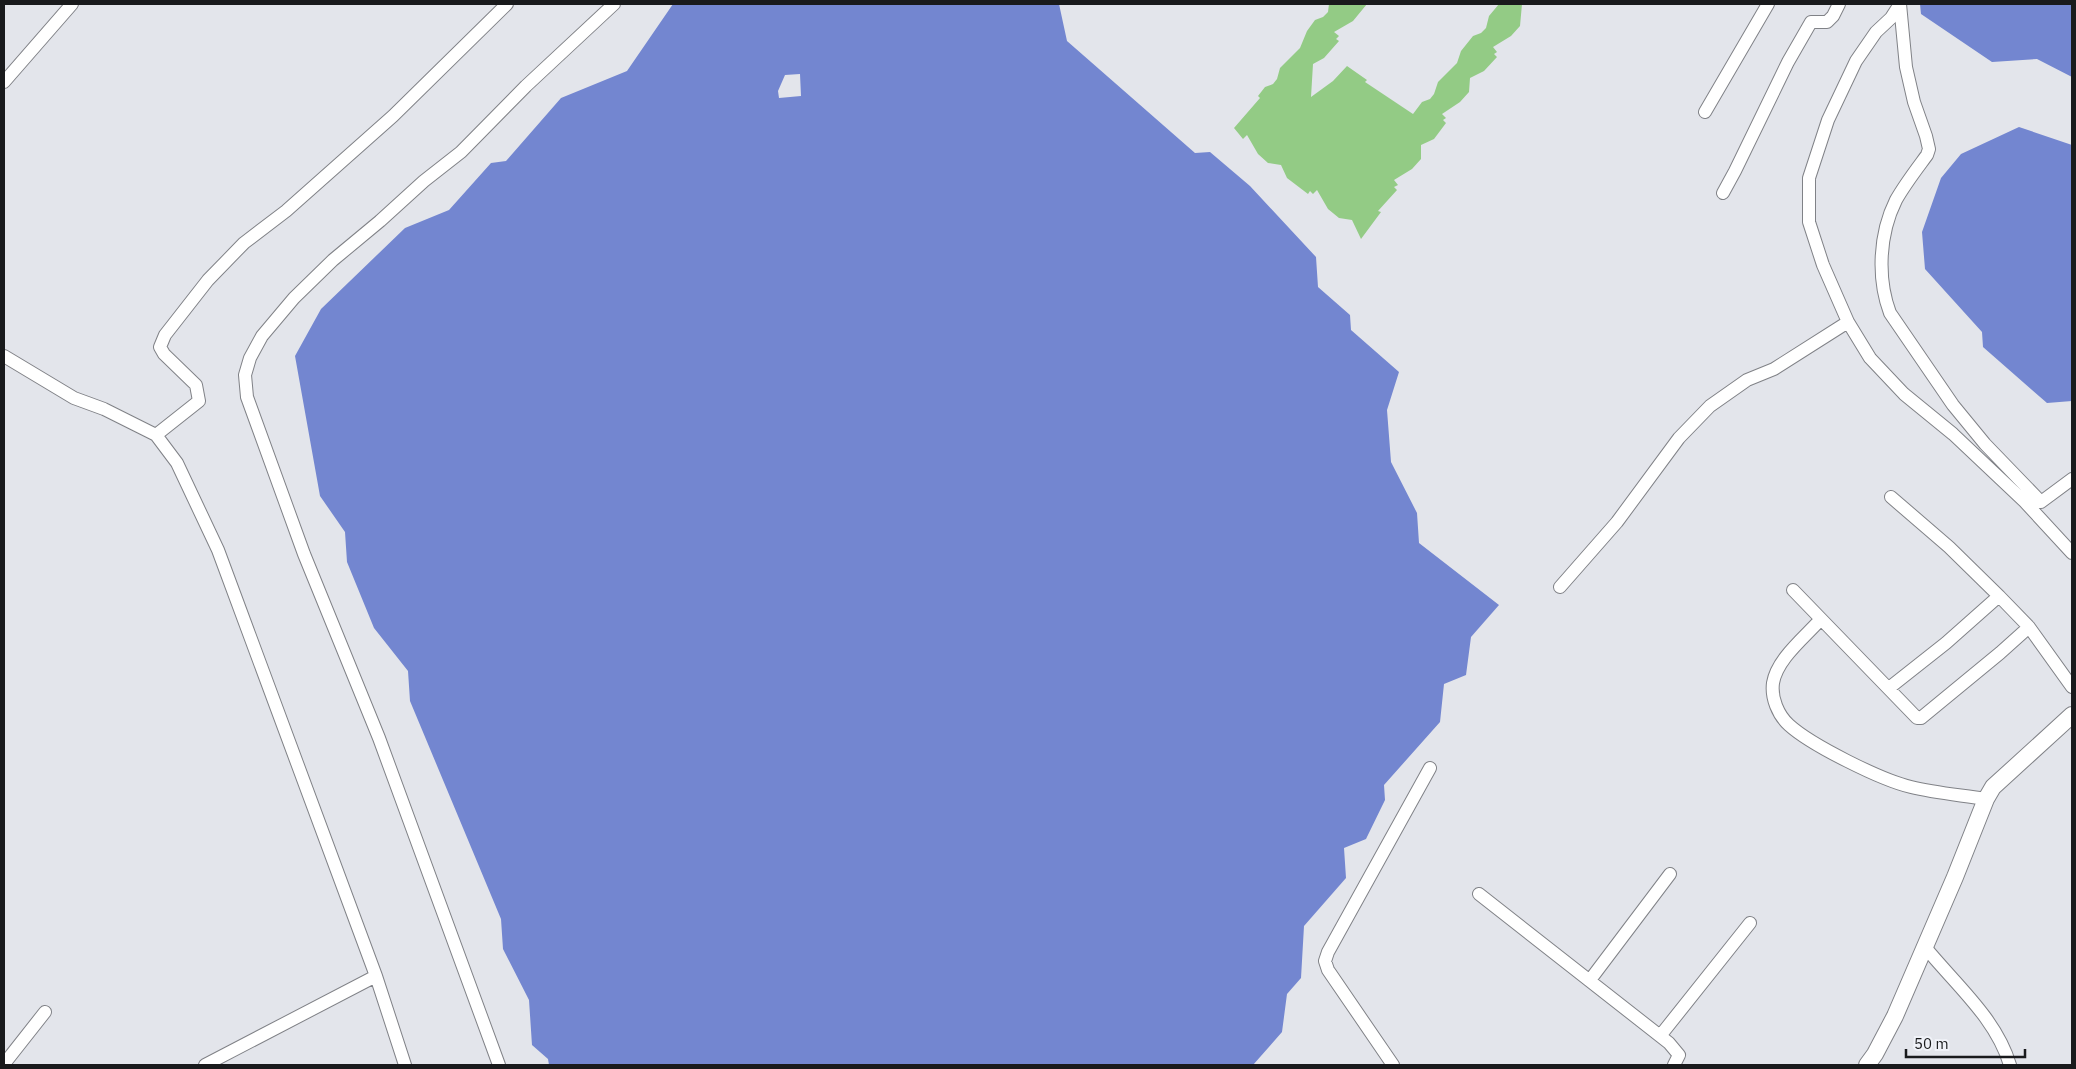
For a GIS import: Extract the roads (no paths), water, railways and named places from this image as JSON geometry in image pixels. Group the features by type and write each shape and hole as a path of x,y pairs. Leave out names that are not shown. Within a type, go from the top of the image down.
{"street":[{"path":"4,82 72,4"},
{"path":"156,435 199,401 196,386 164,354 160,347 165,335 208,280 244,243 286,211 393,116 507,4"},
{"path":"499,1065 379,738 304,554 247,397 245,375 250,358 262,336 294,298 333,260 424,181 461,152 526,86 614,4"},
{"path":"1705,112 1768,4"},
{"path":"1723,193 1788,62 1811,22 1827,22 1834,16 1839,4"},
{"path":"1900,4 1891,18 1876,32 1856,61 1828,120 1809,178 1809,222 1823,265 1848,322 1870,358 1904,394 1953,434 2025,502 2072,553"},
{"path":"1900,4 1906,67 1914,102 1922,121 1929,149 1927,155 1897,199 1886,225 1882,260 1885,299 1890,313 1953,405 1985,444 2041,502"},
{"path":"1560,587 1617,522 1679,438 1710,406 1747,380 1774,369 1848,322"},
{"path":"4,356 74,398 104,409 156,435 177,464 218,550 376,976 405,1065"},
{"path":"2025,502 2041,502 2072,479"},
{"path":"1891,497 1949,547 1999,596 2028,627 2072,687"},
{"path":"1793,590 1916,718 1921,718 2000,653 2028,627"},
{"path":"1889,688 1946,643 1999,596"},
{"path":"1820,620 1780,665 1773,684 1776,708 1789,724 1816,744 1910,787 1986,799"},
{"path":"1867,1065 1895,1016 1986,799 1993,787 2072,715"},
{"path":"1393,1065 1328,970 1325,960 1430,768"},
{"path":"1590,980 1670,874"},
{"path":"1480,894 1670,1042 1679,1055 1674,1065"},
{"path":"1660,1036 1750,923"},
{"path":"1925,947 1966,994 1998,1036 2010,1065"},
{"path":"205,1065 376,976"},
{"path":"4,1064 45,1012"}],"water":[{"path":"673,4 1059,4 1067,41 1195,153 1210,152 1250,186 1316,257 1318,287 1350,315 1351,330 1399,372 1387,410 1391,462 1417,513 1419,543 1499,605 1471,637 1466,675 1444,684 1440,722 1384,785 1385,800 1366,839 1344,848 1346,878 1304,926 1301,978 1287,994 1282,1032 1253,1065 549,1065 548,1059 532,1045 529,1000 503,949 501,919 410,701 408,671 374,628 347,562 345,532 320,496 295,356 321,309 405,228 449,210 491,163 506,161 561,98 627,71","holes":["800,74 801,96 779,98 778,91 785,75"]},
{"path":"1920,4 2072,4 2072,77 2037,59 1992,62 1921,14"},
{"path":"2019,127 2072,145 2072,401 2047,403 1983,347 1982,332 1925,269 1922,232 1941,178 1961,154"}]}
